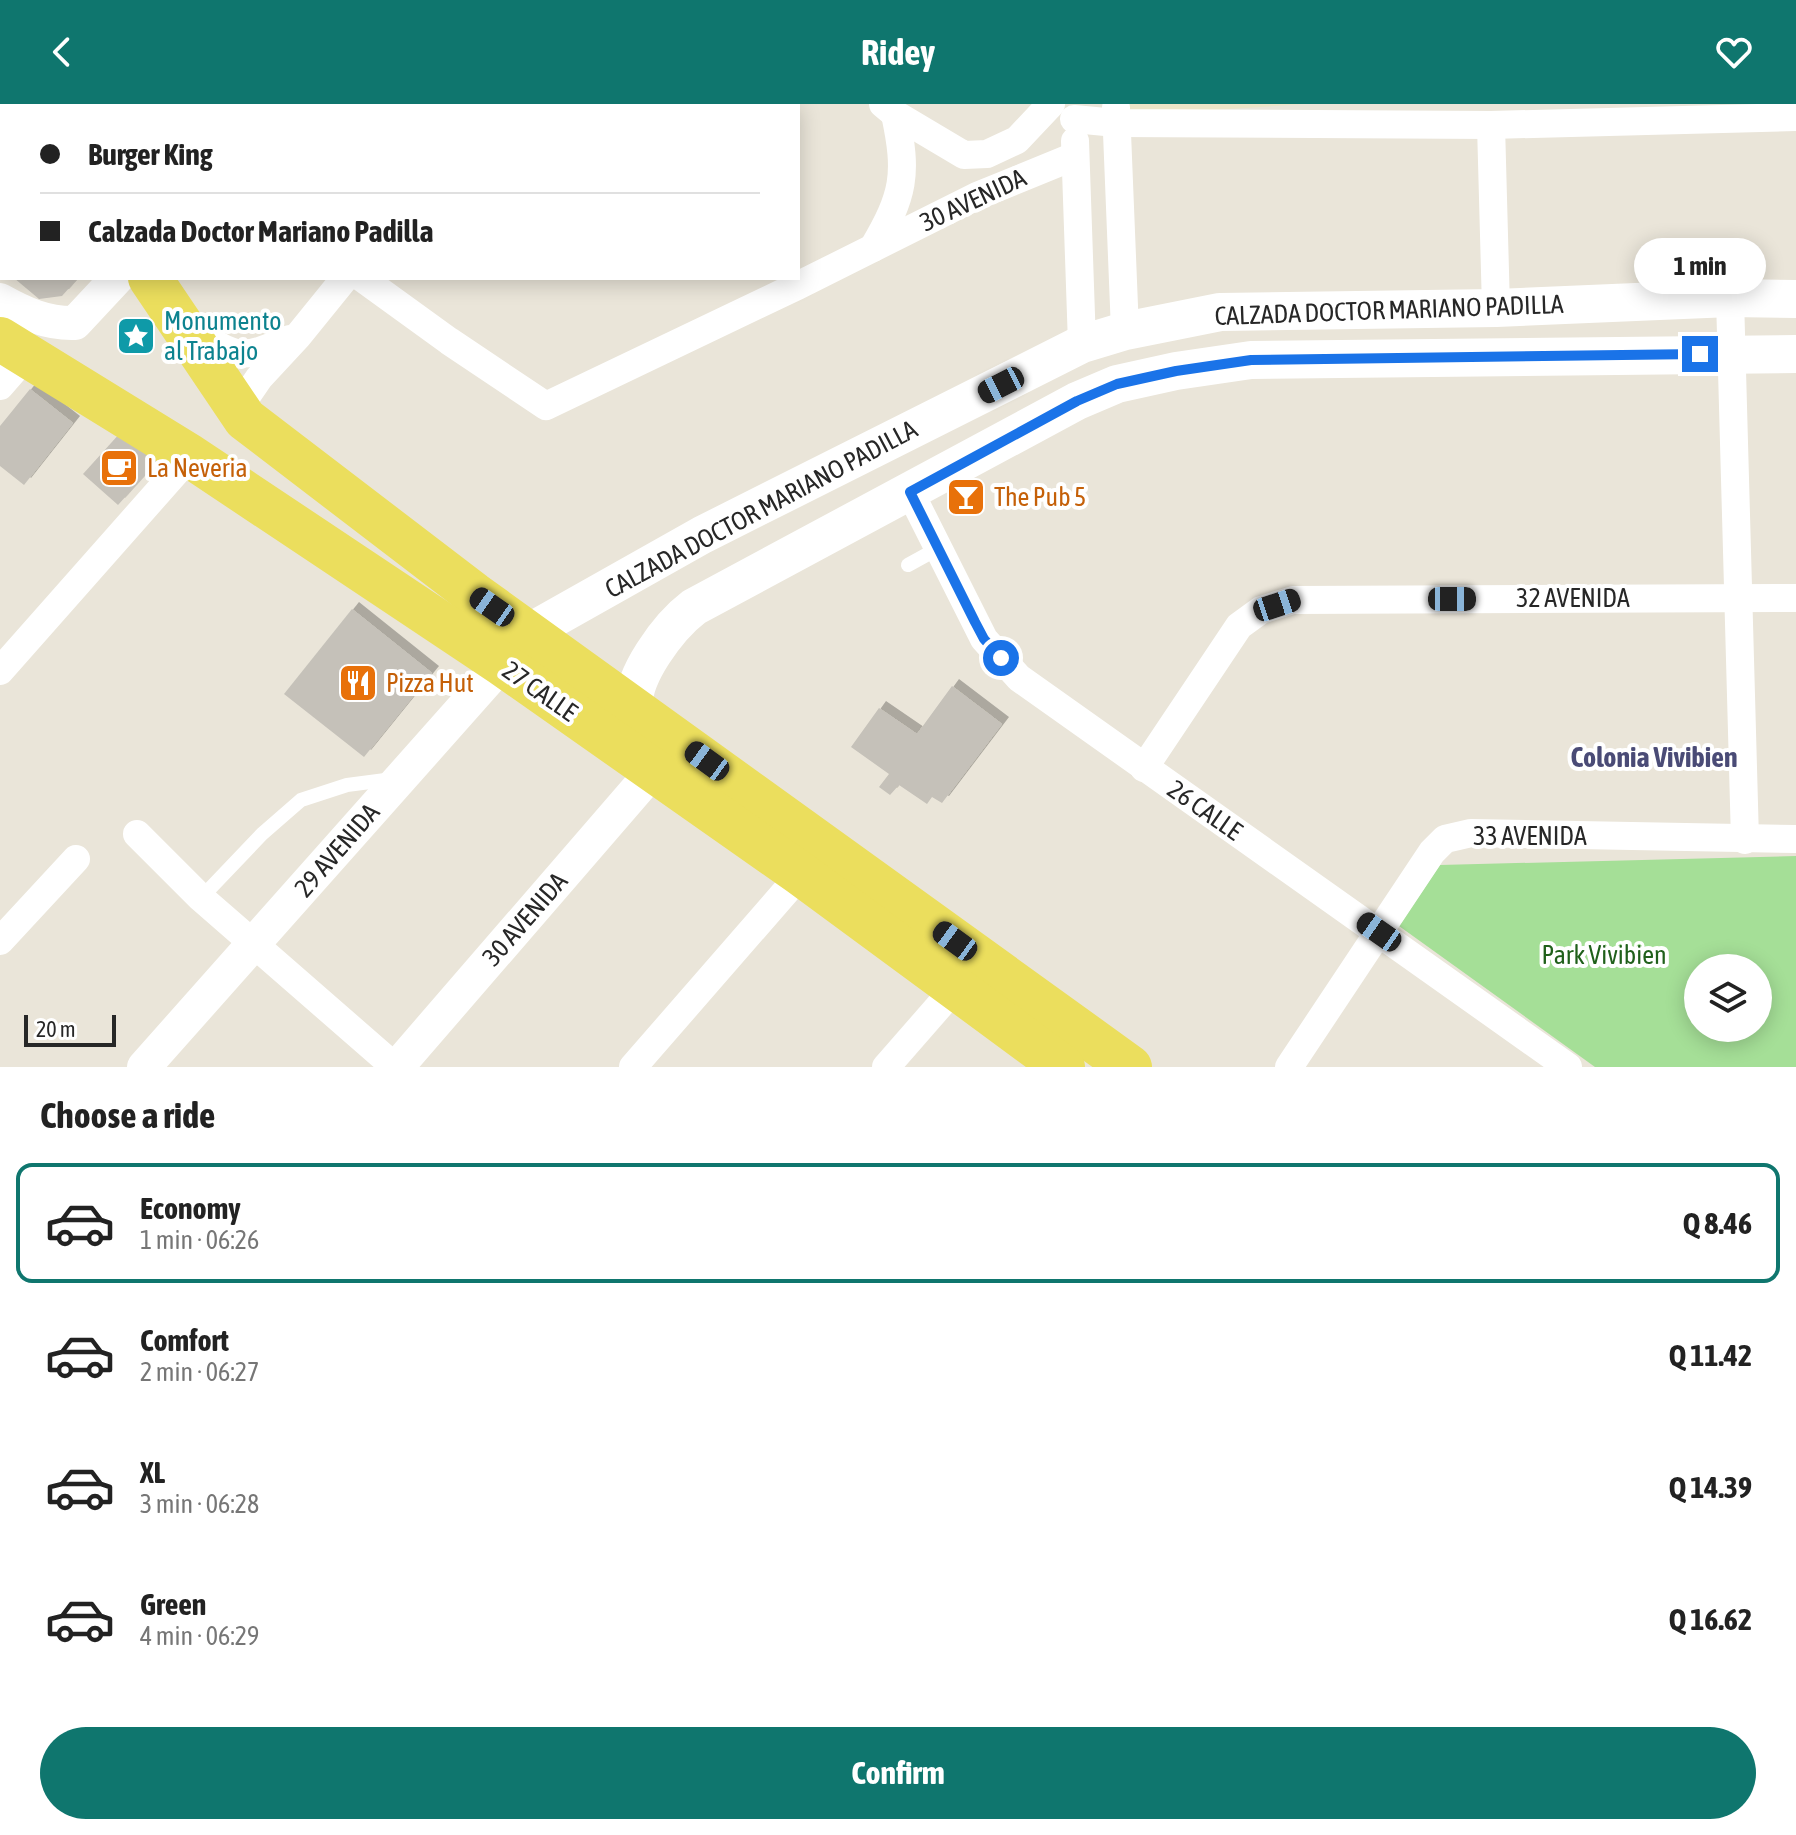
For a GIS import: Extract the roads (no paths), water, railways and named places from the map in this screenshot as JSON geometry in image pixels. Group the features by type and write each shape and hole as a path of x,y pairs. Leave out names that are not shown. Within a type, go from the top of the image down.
{"main road":[{"path":"151,280 176,313"},
{"name":"CALZADA DOCTOR MARIANO PADILLA","path":"515,648 702,535 1082,344 1125,331 1220,312 1496,308 1730,298 1796,299"},
{"name":"27 CALLE","path":"176,313 245,419 363,511 653,771 801,874 1063,1067"},
{"name":"CALZADA DOCTOR MARIANO PADILLA","path":"633,708 650,657 676,620 694,607 1077,401 1117,384 1251,360 1796,354"},
{"name":"27 CALLE","path":"9,360 190,456 515,648 633,708 1130,1067"},
{"path":"633,708 653,771"}],"street":[{"name":"30 AVENIDA","path":"889,109 964,155 987,154 1017,140 1066,109"},
{"name":"30 AVENIDA","path":"873,248 891,216 902,187 903,151 889,109"},
{"path":"1082,344 1075,156 1066,109 1116,114 1491,125 1796,117"},
{"path":"1116,114 1125,331"},
{"path":"1491,125 1496,308"},
{"name":"30 AVENIDA","path":"800,279 873,248 977,196 1075,156"},
{"path":"0,300 41,319 60,324 75,323 115,280"},
{"path":"245,419 246,397 259,378 343,280"},
{"name":"30 AVENIDA","path":"365,280 546,406 793,282"},
{"path":"1730,298 1745,840"},
{"path":"176,313 213,342 238,354 253,354 298,336"},
{"path":"0,671 190,456"},
{"name":"26 CALLE","path":"910,492 984,639 1019,678 1568,1067"},
{"name":"32 AVENIDA","path":"1144,768 1239,626 1261,610 1293,600 1796,598"},
{"name":"29 AVENIDA","path":"144,1067 515,648"},
{"name":"30 AVENIDA","path":"396,1067 653,771"},
{"name":"33 AVENIDA","path":"1289,1067 1432,852 1445,839 1471,833 1796,839"},
{"path":"137,834 201,898 396,1067"},
{"path":"0,941 76,859"},
{"path":"633,1067 801,874"},
{"path":"886,1067 955,988"}],"lane":[{"path":"908,565 937,549"},
{"path":"201,898 262,834 301,800 347,785 399,779"}],"place":[{"name":"Monumento al Trabajo","path":"136,336"},
{"name":"La Neveria","path":"119,468"},
{"name":"The Pub 5","path":"966,497"},
{"name":"Pizza Hut","path":"358,683"}],"district":[{"name":"Colonia Vivibien","path":"1654,757"}],"park label":[{"name":"Park Vivibien","path":"1604,955"}]}
